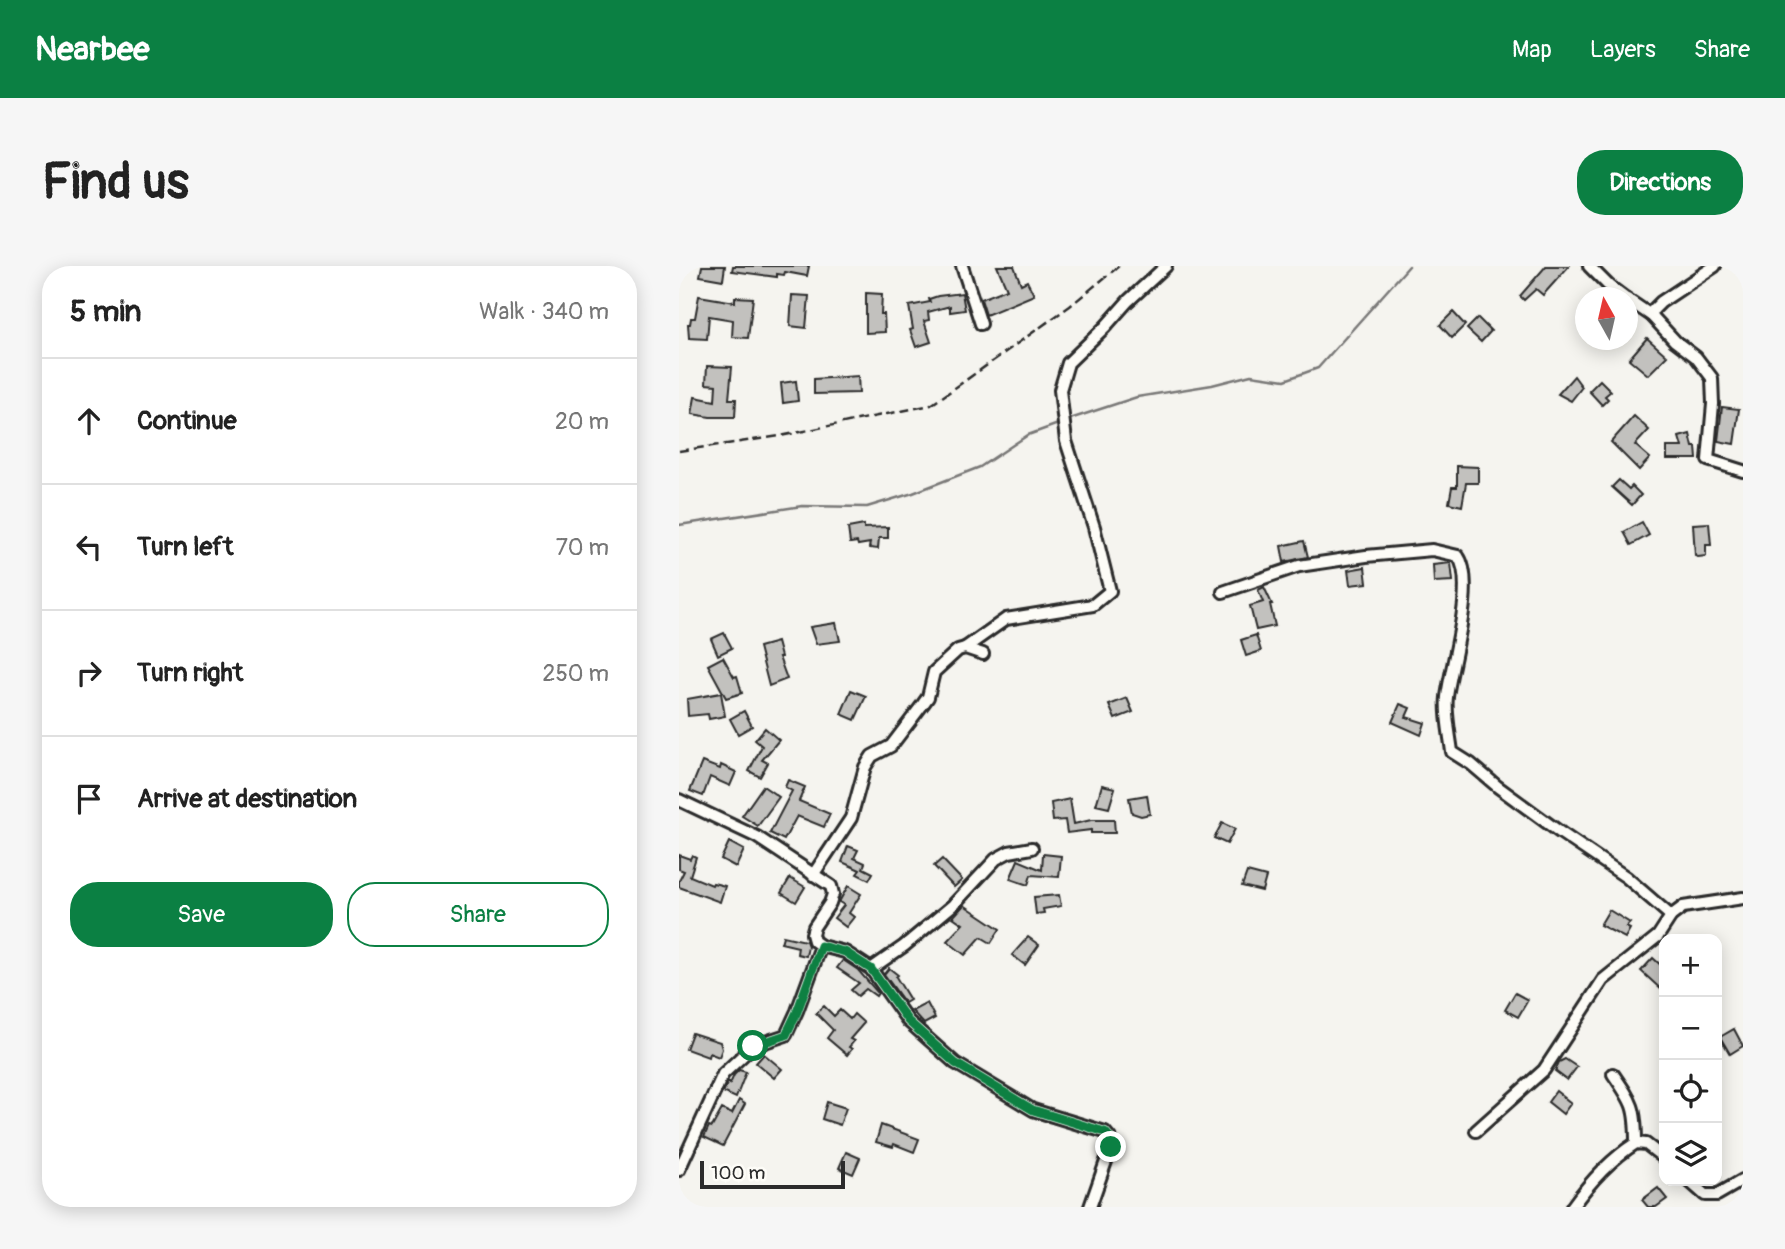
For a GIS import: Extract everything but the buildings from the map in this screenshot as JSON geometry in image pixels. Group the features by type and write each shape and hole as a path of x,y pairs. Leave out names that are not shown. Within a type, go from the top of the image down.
{"street":[{"path":"963,266 981,324"},
{"path":"813,875 851,818 865,767 872,756 891,746 928,696 934,672 950,656 1006,619 1093,605 1110,591 1094,527 1066,441 1060,390 1068,362 1165,266"},
{"path":"1589,266 1610,287"},
{"path":"1652,316 1653,310 1661,302 1713,266"},
{"path":"1638,306 1696,357 1712,379 1713,404 1708,460 1743,471"},
{"path":"1223,592 1299,566 1355,557 1432,550 1458,556 1463,564 1463,606 1447,699 1452,752 1561,833 1626,877 1671,916"},
{"path":"965,648 983,654"},
{"path":"679,800 757,837 833,890 830,903 814,926 814,941 821,946 845,952 871,969 908,1021 955,1063 1033,1110 1105,1132 1110,1138 1111,1147 1107,1165 1090,1207"},
{"path":"871,969 904,946 953,905 996,859 1009,852 1032,848"},
{"path":"1476,1131 1544,1070 1603,980 1658,936 1671,916 1683,907 1743,898"},
{"path":"679,1170 723,1074 753,1046 786,1035 821,946"},
{"path":"1613,1074 1633,1104 1636,1115 1636,1143"},
{"path":"1572,1207 1584,1189 1626,1149 1636,1143 1646,1144 1659,1154"},
{"path":"1695,1186 1705,1195 1717,1195 1743,1180"}],"waterway":[{"path":"1067,420 1137,397 1212,385 1251,375 1285,380 1318,368 1409,266"},
{"path":"679,525 802,506 867,507 913,493 980,467 1028,435 1061,423"}],"railway":[{"path":"679,451 780,436 931,405 1070,306 1119,266"}],"route":[{"path":"753,1046 786,1035 821,946 845,952 871,969 908,1021 955,1063 1033,1110 1105,1132 1110,1138 1111,1147"}]}
